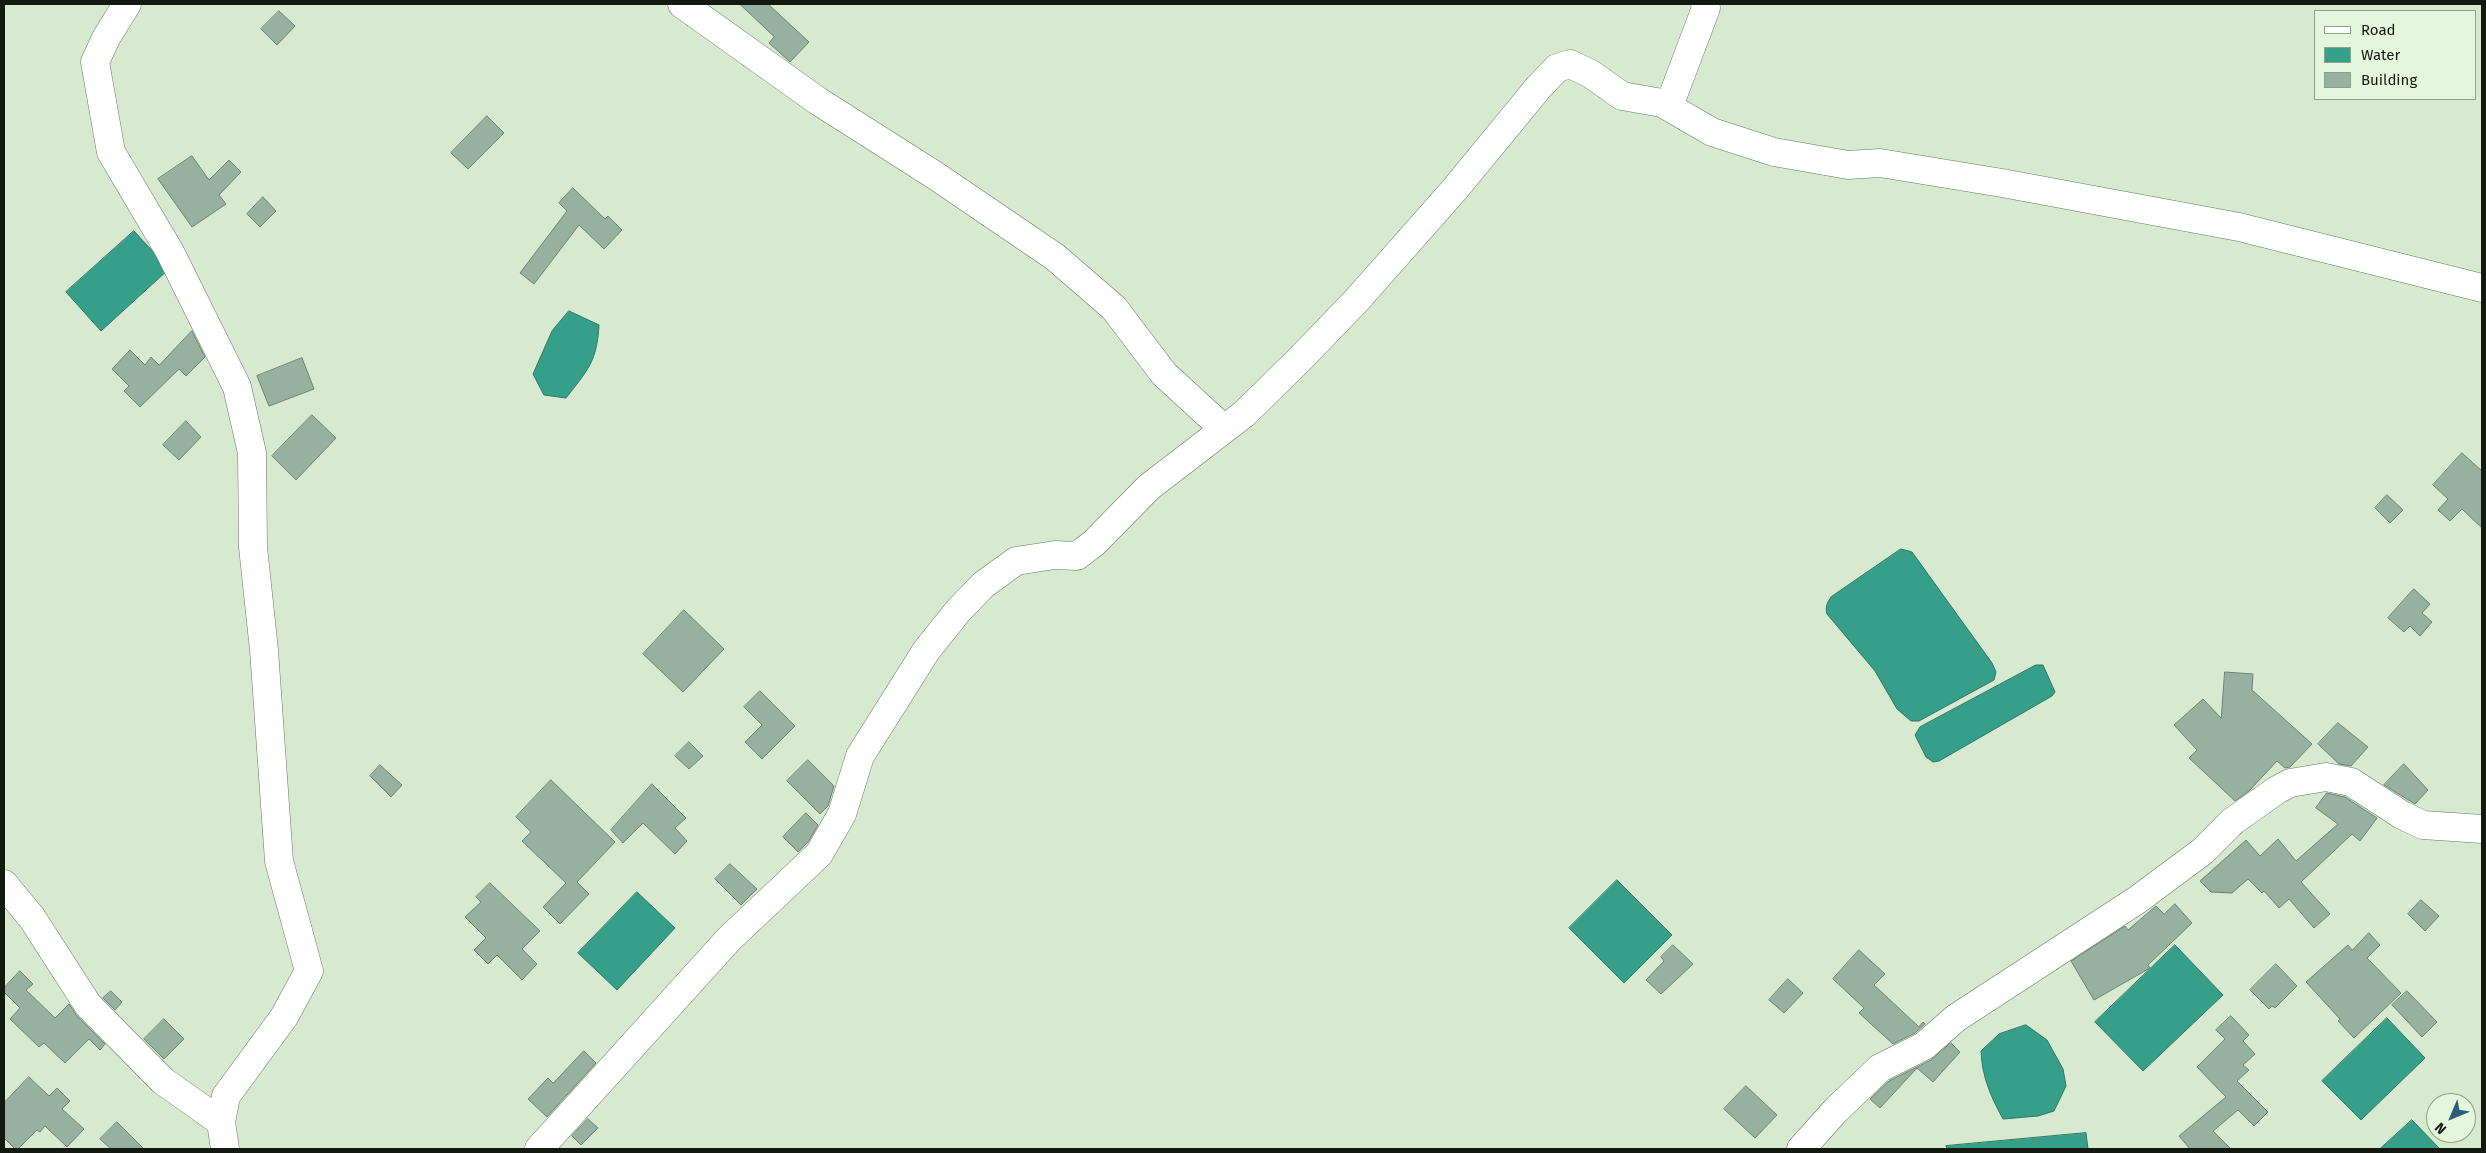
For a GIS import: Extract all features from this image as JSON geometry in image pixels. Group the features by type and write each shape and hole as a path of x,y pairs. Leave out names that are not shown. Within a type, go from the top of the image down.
{"street":[{"path":"127,4 106,38 95,62 111,152 170,252 237,387 252,453 253,547 264,650 279,861 309,970 284,1017 226,1096 221,1122 225,1149"},
{"path":"682,4 818,100 936,176 1055,257 1114,308 1164,374 1224,430"},
{"path":"1669,106 1706,8 1705,4"},
{"path":"539,1149 729,939 819,854 842,814 860,756 926,651 958,611 983,585 1016,561 1055,556 1077,556 1094,543 1149,487 1224,430 1295,364 1356,301 1455,189 1538,88 1557,68 1570,64 1591,74 1622,96 1669,106 1712,132 1774,152 1848,165 1880,163 2238,227 2482,288"},
{"path":"1801,1149 1836,1110 1880,1068 1924,1046 1956,1018 2137,900 2203,850 2233,821 2277,790 2290,784 2326,777 2351,782 2402,816 2423,825 2482,830"},
{"path":"4,884 32,918 88,1005 162,1081 221,1122"}],"water":[{"path":"134,231 169,269 101,331 66,292"},
{"path":"569,311 599,325 596,348 586,372 566,398 544,395 533,374 552,331"},
{"path":"1901,549 1912,552 1992,663 1996,672 1994,680 1919,721 1911,721 1897,709 1875,671 1826,612 1831,597"},
{"path":"2036,665 2043,665 2055,692 2052,696 1939,761 1933,762 1926,757 1915,735 1920,727"},
{"path":"1617,880 1672,935 1624,983 1569,928"},
{"path":"637,892 675,928 617,990 578,953"},
{"path":"2175,945 2223,995 2143,1071 2095,1022"},
{"path":"2387,1018 2425,1058 2361,1120 2322,1081"},
{"path":"2026,1025 2047,1040 2063,1069 2066,1086 2054,1111 2038,1116 2003,1119 1988,1086 1983,1070 1981,1051 1999,1034"},
{"path":"2412,1120 2426,1134 2426,1143 2434,1143 2440,1149 2380,1149"},
{"path":"2086,1133 2088,1149 1947,1149 1946,1146"}],"building":[{"path":"740,4 768,4 809,42 790,62 769,43 774,37"},
{"path":"279,11 295,26 277,45 261,29"},
{"path":"487,116 504,133 468,169 451,153"},
{"path":"192,156 209,180 229,160 241,172 219,195 226,204 192,227 158,179"},
{"path":"573,188 605,219 608,216 622,230 604,249 579,225 534,284 520,273 567,211 559,203"},
{"path":"263,197 276,211 260,227 247,214"},
{"path":"192,331 205,357 186,376 179,369 140,407 124,391 129,386 112,369 130,350 145,365 151,357 159,365"},
{"path":"302,358 314,389 269,406 257,376"},
{"path":"312,415 336,438 296,480 272,456"},
{"path":"186,421 201,437 179,460 163,445"},
{"path":"2462,453 2482,471 2482,528 2462,509 2450,521 2438,510 2448,499 2433,485"},
{"path":"2387,495 2403,510 2390,523 2375,508"},
{"path":"2414,589 2430,604 2422,613 2432,622 2420,636 2410,626 2404,632 2388,618"},
{"path":"684,610 724,649 683,692 643,654"},
{"path":"2225,672 2253,674 2252,690 2312,744 2290,767 2285,768 2277,761 2249,791 2235,801 2189,758 2197,750 2174,725 2203,699 2221,718"},
{"path":"760,691 795,726 762,759 745,742 762,725 744,707"},
{"path":"2338,723 2368,747 2351,766 2339,764 2318,744"},
{"path":"689,742 703,756 689,769 675,756"},
{"path":"808,760 834,786 828,806 820,814 787,781"},
{"path":"2404,764 2428,790 2415,804 2384,785"},
{"path":"380,765 402,785 391,797 370,776"},
{"path":"551,780 615,842 577,882 589,894 560,924 543,907 566,883 522,841 531,832 516,817"},
{"path":"652,784 686,818 675,828 687,841 675,854 643,823 623,843 611,830"},
{"path":"2327,793 2345,797 2377,818 2360,841 2352,834 2301,882 2330,914 2314,928 2289,899 2279,908 2264,891 2262,893 2248,879 2232,893 2211,892 2200,881 2246,840 2260,856 2278,839 2296,861 2338,824 2316,808"},
{"path":"806,813 818,825 808,842 798,852 783,837"},
{"path":"730,864 757,889 741,905 715,879"},
{"path":"490,883 540,931 522,949 537,964 522,980 497,955 488,964 474,950 486,938 465,917 481,902 476,897"},
{"path":"2421,900 2439,916 2425,931 2408,914"},
{"path":"2175,904 2192,923 2148,965 2150,968 2094,1000 2071,961 2125,926 2128,930 2156,906 2164,914"},
{"path":"2369,933 2380,945 2367,958 2401,993 2354,1038 2338,1021 2340,1019 2306,982 2348,945 2352,950"},
{"path":"1673,945 1693,964 1661,994 1646,980 1664,961 1661,957"},
{"path":"1859,950 1885,974 1874,985 1919,1027 1923,1022 1925,1024 1915,1033 1893,1044 1859,1013 1864,1008 1833,979"},
{"path":"2276,964 2297,986 2275,1008 2272,1006 2269,1009 2250,990"},
{"path":"20,971 33,984 26,990 55,1018 69,1004 77,1016 105,1044 100,1050 89,1039 65,1063 44,1043 39,1047 10,1019 20,1008 4,992 4,988"},
{"path":"1788,979 1803,993 1784,1013 1769,1000"},
{"path":"111,991 122,1002 115,1010 103,998"},
{"path":"2407,991 2437,1022 2422,1037 2392,1005"},
{"path":"2231,1016 2249,1035 2243,1041 2255,1054 2243,1065 2249,1070 2237,1081 2268,1112 2254,1126 2238,1110 2213,1131 2231,1149 2190,1149 2179,1136 2226,1097 2197,1067 2225,1039 2216,1030"},
{"path":"164,1019 184,1039 164,1059 144,1039"},
{"path":"1951,1043 1960,1052 1933,1082 1917,1068 1880,1108 1870,1099 1889,1081 1931,1060"},
{"path":"584,1051 596,1063 547,1117 528,1099 548,1078 553,1083"},
{"path":"29,1077 49,1096 57,1088 70,1101 62,1109 84,1129 67,1147 45,1126 40,1132 37,1130 18,1149 15,1149 4,1138 4,1103"},
{"path":"1746,1086 1777,1115 1755,1138 1724,1109"},
{"path":"588,1119 598,1128 581,1145 572,1136"},
{"path":"117,1122 144,1149 111,1149 100,1139"}]}
